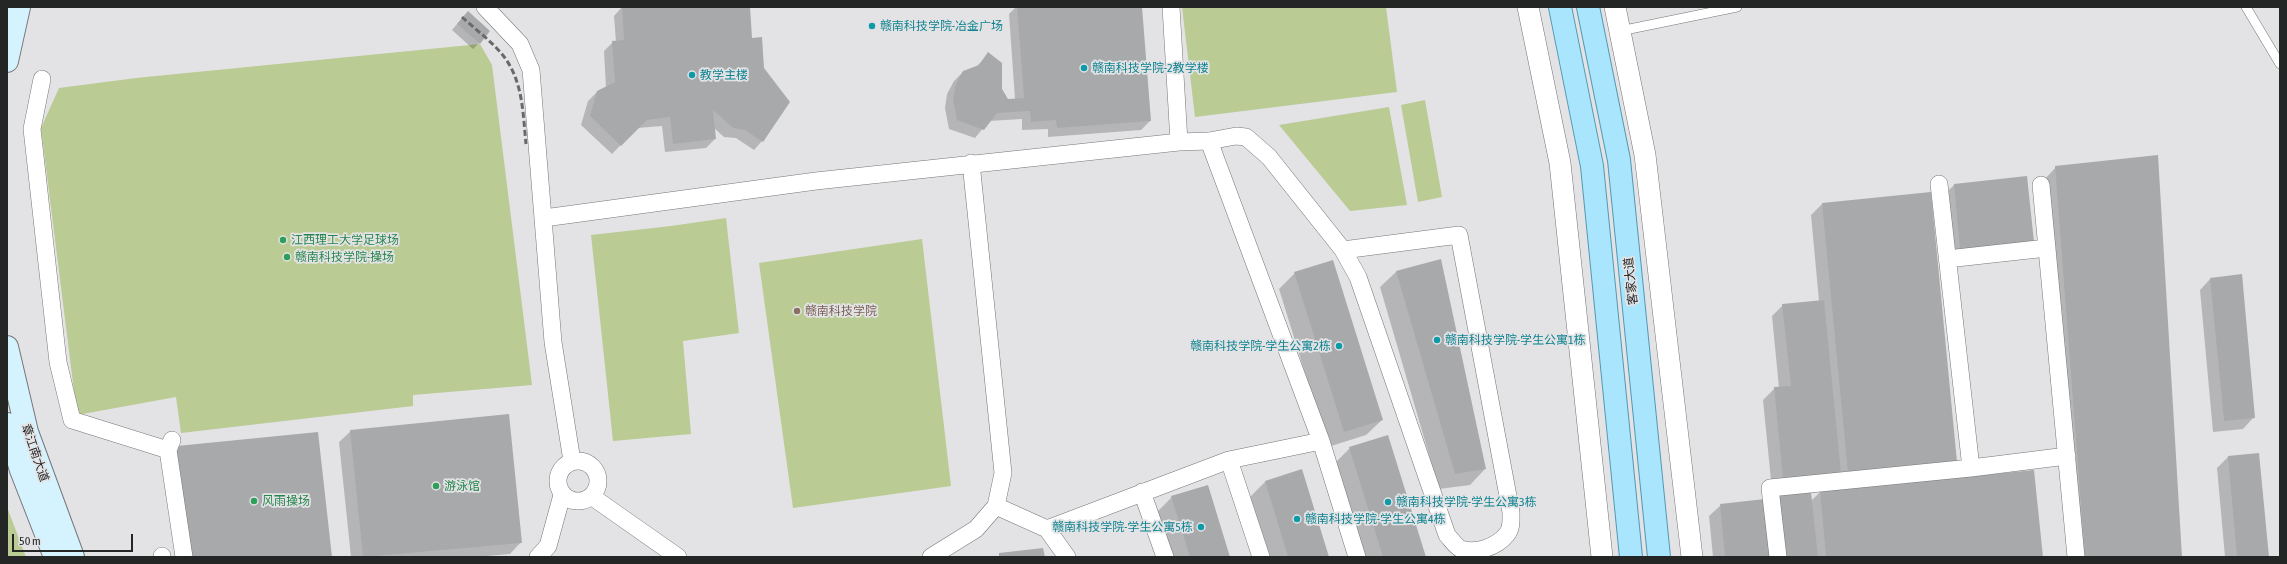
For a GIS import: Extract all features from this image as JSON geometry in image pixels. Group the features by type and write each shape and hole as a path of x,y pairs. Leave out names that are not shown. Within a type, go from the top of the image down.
{"main road":[{"path":"7,61 19,7"},
{"path":"1560,7 1592,166 1631,557"},
{"name":"客家大道","path":"1588,7 1620,160 1659,557"},
{"name":"章江南大道","path":"7,347 18,398 38,464 73,557"},
{"name":"章江南大道","path":"7,424 21,470 55,557"}],"street":[{"path":"485,7 520,44 531,70 553,342 572,461"},
{"path":"1171,7 1179,142"},
{"path":"1528,7 1560,163 1602,557"},
{"path":"1615,7 1645,155 1692,557"},
{"path":"42,79 32,129 58,362 72,420 170,445 184,557"},
{"path":"544,218 816,181 1179,142 1209,141 1236,136 1246,137 1269,157 1343,250 1358,277 1447,535 1459,548 1474,551 1489,547 1507,534 1511,524 1510,512 1459,235 1343,250"},
{"path":"1209,141 1321,441 1357,557"},
{"path":"930,557 976,529 996,506 1003,474 971,164"},
{"path":"1939,184 1970,468"},
{"path":"2041,185 2076,557"},
{"path":"1947,259 2047,248"},
{"path":"1047,529 1229,460 1321,441"},
{"path":"1778,557 1770,488 1970,468 2067,456"},
{"path":"1229,460 1261,557"},
{"path":"572,461 585,462 596,471 598,484 591,496 586,500 573,501 562,495 557,484 559,472 562,468 572,461"},
{"path":"1142,492 1165,557"},
{"path":"538,557 548,546 562,495"},
{"path":"591,496 678,557"},
{"path":"996,506 1047,529 1067,557"}],"lane":[{"path":"1620,31 1738,7"},
{"path":"2246,7 2280,64"}],"green space":[{"path":"1182,7 1386,7 1397,92 1195,117"},
{"name":"赣南科技学院-操场","path":"480,44 492,65 532,385 413,395 413,406 181,433 176,397 77,415 41,128 59,88 136,78"},
{"path":"1425,100 1442,197 1418,202 1401,105"},
{"path":"1389,107 1407,205 1350,211 1279,125"},
{"path":"726,218 739,333 683,341 691,434 613,441 591,235"},
{"path":"922,239 951,486 793,508 759,263"},
{"path":"7,507 26,557 7,557"}],"building":[{"name":"教学主楼","path":"622,7 750,7 752,38 762,37 764,68 790,102 763,142 745,130 733,128 713,110 716,139 673,144 670,117 647,120 621,146 590,116 597,91 615,82 612,41 624,40"},
{"name":"赣南科技学院-2教学楼","path":"1017,7 1142,7 1151,121 1057,128 1056,120 1031,122 1030,111 997,113 984,130 957,120 953,99 956,84 963,71 979,65 988,52 1002,63 1002,89 1008,99 1024,98"},
{"path":"468,11 490,31 480,44 457,24"},
{"path":"2158,155 2182,557 2085,557 2055,166"},
{"path":"2027,176 2034,242 1960,250 1954,184"},
{"path":"1931,192 1957,462 1848,473 1822,203"},
{"name":"赣南科技学院-学生公寓1栋","path":"1441,259 1486,469 1455,474 1396,271"},
{"name":"赣南科技学院-学生公寓2栋","path":"1333,260 1383,420 1344,432 1294,272"},
{"path":"2242,274 2255,418 2224,421 2210,278"},
{"path":"1824,300 1841,473 1783,479 1774,387 1791,386 1782,304"},
{"name":"游泳馆","path":"509,414 522,543 363,557 350,430"},
{"name":"风雨操场","path":"318,432 332,557 187,557 177,446"},
{"name":"赣南科技学院-学生公寓3栋","path":"1388,435 1426,557 1383,557 1349,447"},
{"path":"2259,453 2269,557 2237,557 2228,456"},
{"name":"赣南科技学院-学生公寓4栋","path":"1302,469 1329,557 1288,557 1265,481"},
{"path":"2034,470 2043,557 1826,557 1820,491"},
{"name":"赣南科技学院-学生公寓5栋","path":"1208,485 1230,557 1190,557 1171,496"},
{"path":"1811,492 1818,557 1781,557 1774,496"},
{"path":"1765,499 1771,557 1725,557 1720,504"},
{"path":"1043,548 1045,557 999,557 999,553"}],"railway":[{"path":"462,17 496,47 511,68 519,88 523,110 526,144"}],"place":[{"name":"赣南科技学院-冶金广场","path":"872,26"},
{"name":"赣南科技学院-2教学楼","path":"1084,68"},
{"name":"教学主楼","path":"692,75"},
{"name":"江西理工大学足球场","path":"283,240"},
{"name":"赣南科技学院-操场","path":"287,257"},
{"name":"赣南科技学院","path":"797,311"},
{"name":"赣南科技学院-学生公寓1栋","path":"1437,340"},
{"name":"赣南科技学院-学生公寓2栋","path":"1339,346"},
{"name":"游泳馆","path":"436,486"},
{"name":"风雨操场","path":"254,501"},
{"name":"赣南科技学院-学生公寓3栋","path":"1388,502"},
{"name":"赣南科技学院-学生公寓4栋","path":"1297,519"},
{"name":"赣南科技学院-学生公寓5栋","path":"1201,527"}]}
